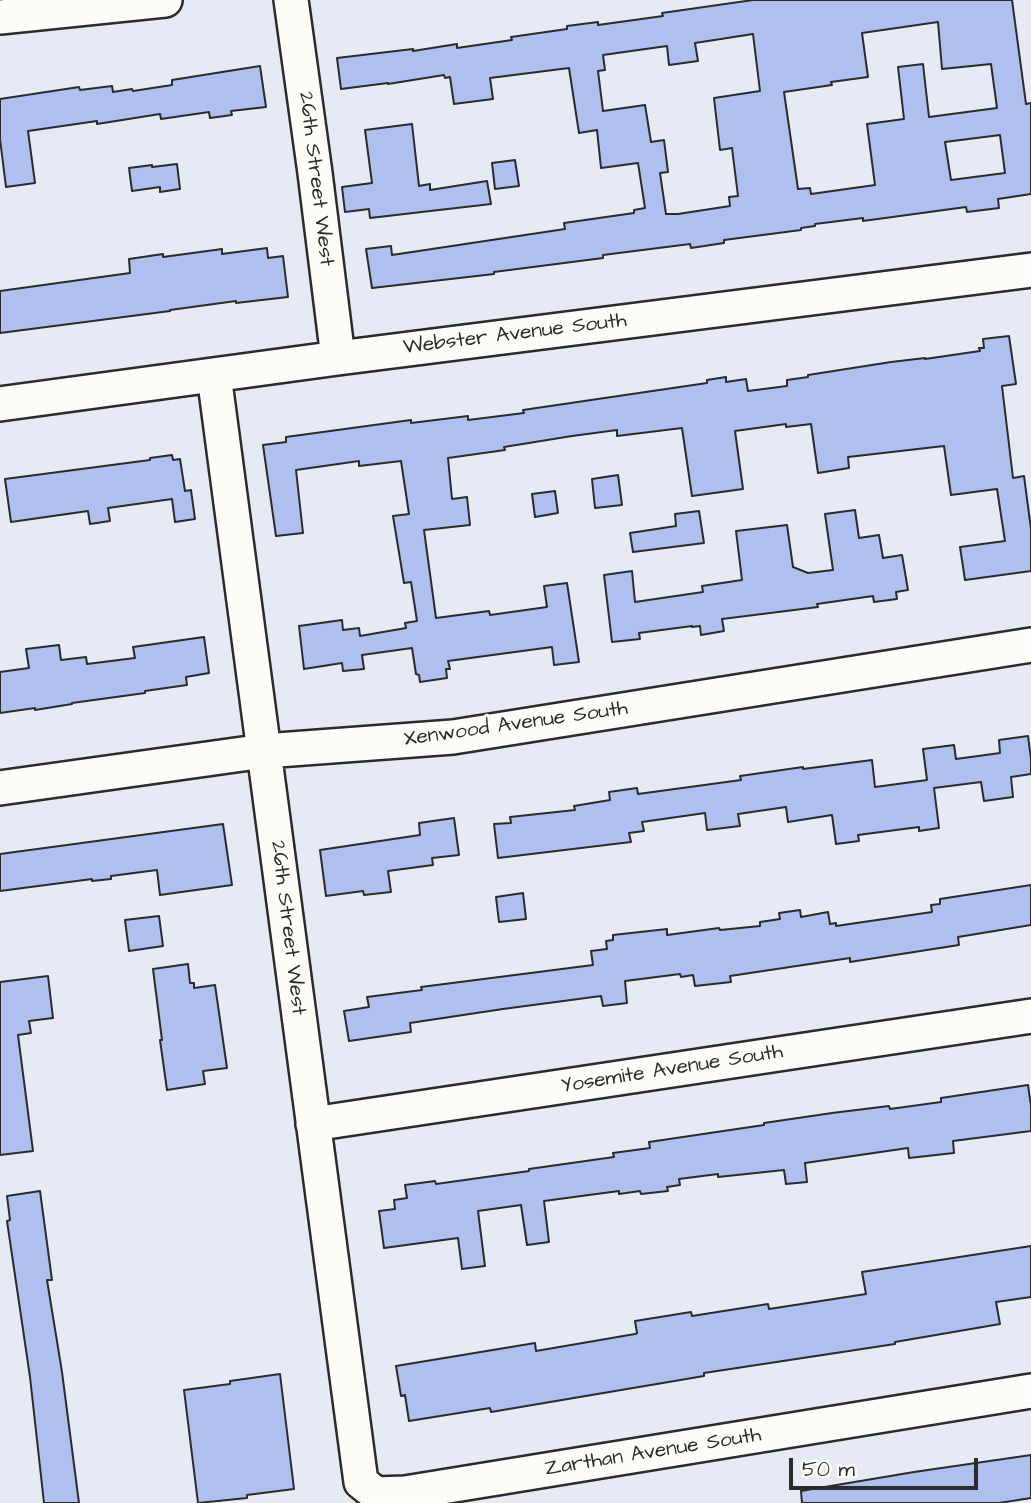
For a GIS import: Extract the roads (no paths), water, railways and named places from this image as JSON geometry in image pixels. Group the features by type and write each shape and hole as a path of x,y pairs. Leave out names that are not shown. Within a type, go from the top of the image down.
{"street":[{"path":"0,17 164,0"},
{"name":"26th Street West","path":"291,0 338,358"},
{"name":"Webster Avenue South","path":"0,404 1031,270"},
{"name":"26th Street West","path":"214,375 361,1482"},
{"name":"Xenwood Avenue South","path":"0,788 264,751 453,737 1031,645"},
{"name":"Yosemite Avenue South","path":"313,1124 1031,1016"},
{"name":"Zarthan Avenue South","path":"361,1482 376,1494 405,1493 1031,1391"}]}
